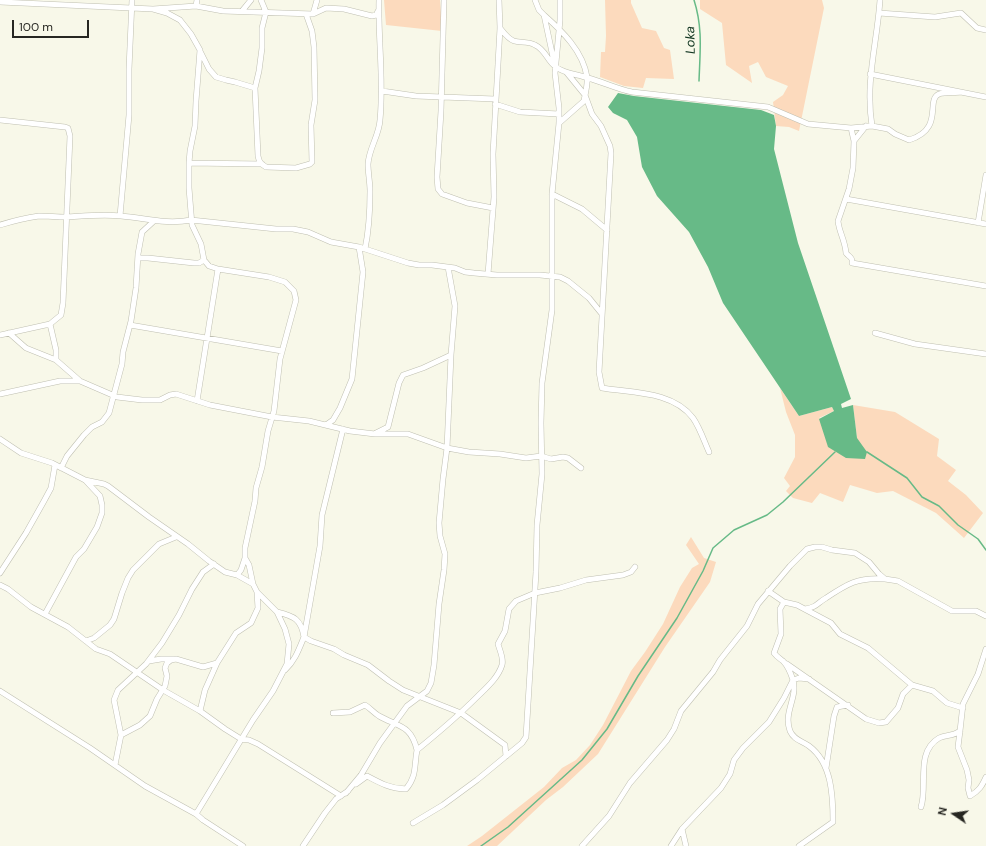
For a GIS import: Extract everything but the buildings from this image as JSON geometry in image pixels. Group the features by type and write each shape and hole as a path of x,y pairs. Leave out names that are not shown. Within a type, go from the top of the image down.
{"street":[{"path":"120,216 129,115 132,0"},
{"path":"196,6 197,0"},
{"path":"242,11 251,0"},
{"path":"261,0 266,12 262,28 259,71 254,88 257,109 258,156 259,160 266,167 296,168 308,166 312,162 311,125 315,100 314,47 312,31 306,14"},
{"path":"313,14 317,0"},
{"path":"365,249 368,233 370,191 368,164 369,154 377,137 380,121 382,91 378,11 379,0"},
{"path":"444,0 437,177 438,189 442,194 467,203 493,208"},
{"path":"488,274 494,197 495,102 500,28 499,0"},
{"path":"535,0 539,10 560,29 578,52 587,77 584,102 559,123"},
{"path":"555,67 560,29 560,0"},
{"path":"854,141 869,126 870,74 880,0"},
{"path":"0,2 74,2 154,9 196,6 223,11 306,14 313,14 326,8 344,9 372,16 376,15 378,11"},
{"path":"154,9 167,13 180,20 191,34 209,69 216,77 254,88"},
{"path":"879,12 936,17 961,14 977,28 986,30"},
{"path":"413,823 443,805 477,780 522,743 526,737 535,593 537,525 542,474 542,383 552,310 552,194 559,123 555,67 544,15"},
{"path":"500,28 515,41 527,42 539,47 555,67 567,73 587,77 618,89 632,92 764,107 808,124 851,128 869,126 888,128 895,134 908,140 923,133 931,125 934,98 939,94 961,92"},
{"path":"200,50 195,126 189,163 191,220 201,244 204,260 209,266 218,269 244,272 285,282 294,291 296,300 282,351 272,417 262,467 256,488 255,501 245,548 245,558 241,570 237,575"},
{"path":"567,73 585,95 592,114 601,126 610,146 611,161 608,230 599,372 602,388 646,393 660,396 676,403 693,419 709,452"},
{"path":"870,74 986,97"},
{"path":"382,91 402,95 495,102 520,112 559,114"},
{"path":"0,120 68,128 70,136 63,310 61,315 50,324 0,335"},
{"path":"851,128 854,141 853,168 846,199 838,221 845,243 846,253 852,260 852,263 986,286"},
{"path":"189,163 262,164"},
{"path":"978,223 986,175"},
{"path":"552,194 582,209 608,230"},
{"path":"846,199 986,224"},
{"path":"0,225 21,219 40,216 66,217 101,214 154,221 178,222 191,220 276,229 294,229 308,232 331,242 359,247 408,264 448,267 465,272 488,274 540,274 560,277 568,281 589,298 602,314"},
{"path":"0,573 26,533 44,501 51,488 58,466 84,435 92,427 102,422 109,413 122,364 123,352 130,325 136,288 138,258 142,232 154,221"},
{"path":"326,425 333,420 337,414 352,379 363,272 359,247"},
{"path":"138,258 194,263 199,263 204,260"},
{"path":"343,794 361,775 380,743 407,706 427,691 431,683 435,659 439,604 445,554 440,536 439,523 447,448 451,355 455,306 448,267"},
{"path":"197,401 218,269"},
{"path":"50,324 56,350 56,360"},
{"path":"130,325 282,351"},
{"path":"9,333 26,348 56,360 80,381 114,396 126,399 160,400 176,394 210,406 272,417 309,421 343,429 375,434 408,434 447,448 469,452 500,454 526,458 541,456 551,459 563,457 568,458 581,468"},
{"path":"874,333 916,344 986,354"},
{"path":"375,434 388,427 402,375 423,368 451,355"},
{"path":"0,394 60,381 80,381"},
{"path":"283,672 291,664 304,637 320,546 322,515 343,429"},
{"path":"0,439 20,453 58,466 85,480 108,486 149,518 225,572 237,575 253,584"},
{"path":"45,614 69,568 76,557 84,549 97,527 102,513 100,496 85,480"},
{"path":"86,641 94,638 110,625 114,619 128,578 134,570 159,544 176,536"},
{"path":"582,846 609,816 630,783 667,740 674,729 681,711 713,672 720,660 747,626 758,604 790,566 807,549 814,547 855,553 869,562 885,579"},
{"path":"196,814 241,739 273,692 287,664 289,644 285,629 277,612 257,592 253,584 249,565 245,558"},
{"path":"115,765 121,735 114,700 118,690 149,661 166,638 192,589 203,572 214,564"},
{"path":"417,750 461,713 491,683 502,666 502,655 498,644 505,631 509,609 516,601 535,593 560,588 586,580 623,575 631,572 635,568"},
{"path":"805,609 814,607 821,601 851,583 869,578 898,581 952,611 976,611 986,616"},
{"path":"0,585 8,589 31,607 68,627 96,649 110,654 162,690 200,711 241,739 249,740 258,744 343,794"},
{"path":"768,591 784,602 797,605 831,623 840,634 868,648 912,684 934,692 947,703 963,708"},
{"path":"200,711 205,690 218,663 236,633 251,623 258,608 257,592"},
{"path":"784,602 780,609 781,634 774,653 777,657 866,719 879,723 886,722 898,708 904,694 912,684"},
{"path":"277,612 291,616 302,626 304,637 310,641 334,649 368,665 403,690 461,713 505,744 506,756"},
{"path":"986,649 978,674 963,704 958,747 967,770 970,796 977,792 986,777"},
{"path":"149,661 175,659 203,667 218,663"},
{"path":"121,735 140,725 150,716 167,680 165,668 167,663 175,659"},
{"path":"784,662 788,668 795,688 788,711 790,731 794,737 808,745 816,753 826,768 833,799 833,822 799,846"},
{"path":"671,846 682,829 721,788 730,774 734,760 743,748 769,722 793,680 799,678 809,679"},
{"path":"0,691 145,786 196,814 243,846"},
{"path":"303,846 325,812 343,794 367,776 388,787 406,789 411,783 414,774 417,750 414,739 410,733 378,715 365,705 350,712 333,713"},
{"path":"826,768 834,716 837,707 848,706"},
{"path":"921,807 925,757 930,746 940,737 954,735 960,731"},
{"path":"682,829 686,846"},
{"path":"807,846 808,840"}],"shaded area":[{"path":"384,0 440,0 442,31 386,25"},
{"path":"605,0 631,0 642,28 656,31 664,48 670,50 674,79 646,78 643,88 624,86 600,77 601,52 605,52"},
{"path":"700,0 822,0 824,8 799,131 789,127 776,126 773,102 783,95 788,86 766,77 758,62 749,66 752,83 726,65 722,23 700,9"},
{"path":"618,93 761,110 774,115 776,126 774,149 798,243 851,399 841,404 842,408 853,405 857,438 867,452 865,459 846,458 828,447 819,419 834,411 832,407 799,416 723,303 708,267 689,232 657,196 642,167 637,137 627,120 613,113 608,107"},
{"path":"780,388 799,416 832,407 834,411 819,418 857,438 853,405 895,412 939,439 937,456 956,470 948,481 966,495 983,513 964,538 936,513 893,491 877,493 850,485 843,502 820,493 812,503 793,498 786,491 790,486 784,478 795,457 795,435 786,412"},
{"path":"691,537 704,558 716,562 710,582 665,647 598,754 497,846 467,846 544,787 562,768 576,760 590,745 603,725 631,671 663,624 680,587 692,568 699,564 686,545"}],"waterway":[{"name":"Loka","path":"694,0 700,30 699,81"},
{"path":"481,846 508,827 582,760 607,729 638,676 677,618 703,571 713,548 734,530 767,515 783,502 835,452"},
{"path":"867,452 907,478 922,497 939,506 958,525 978,539 986,550"}]}
